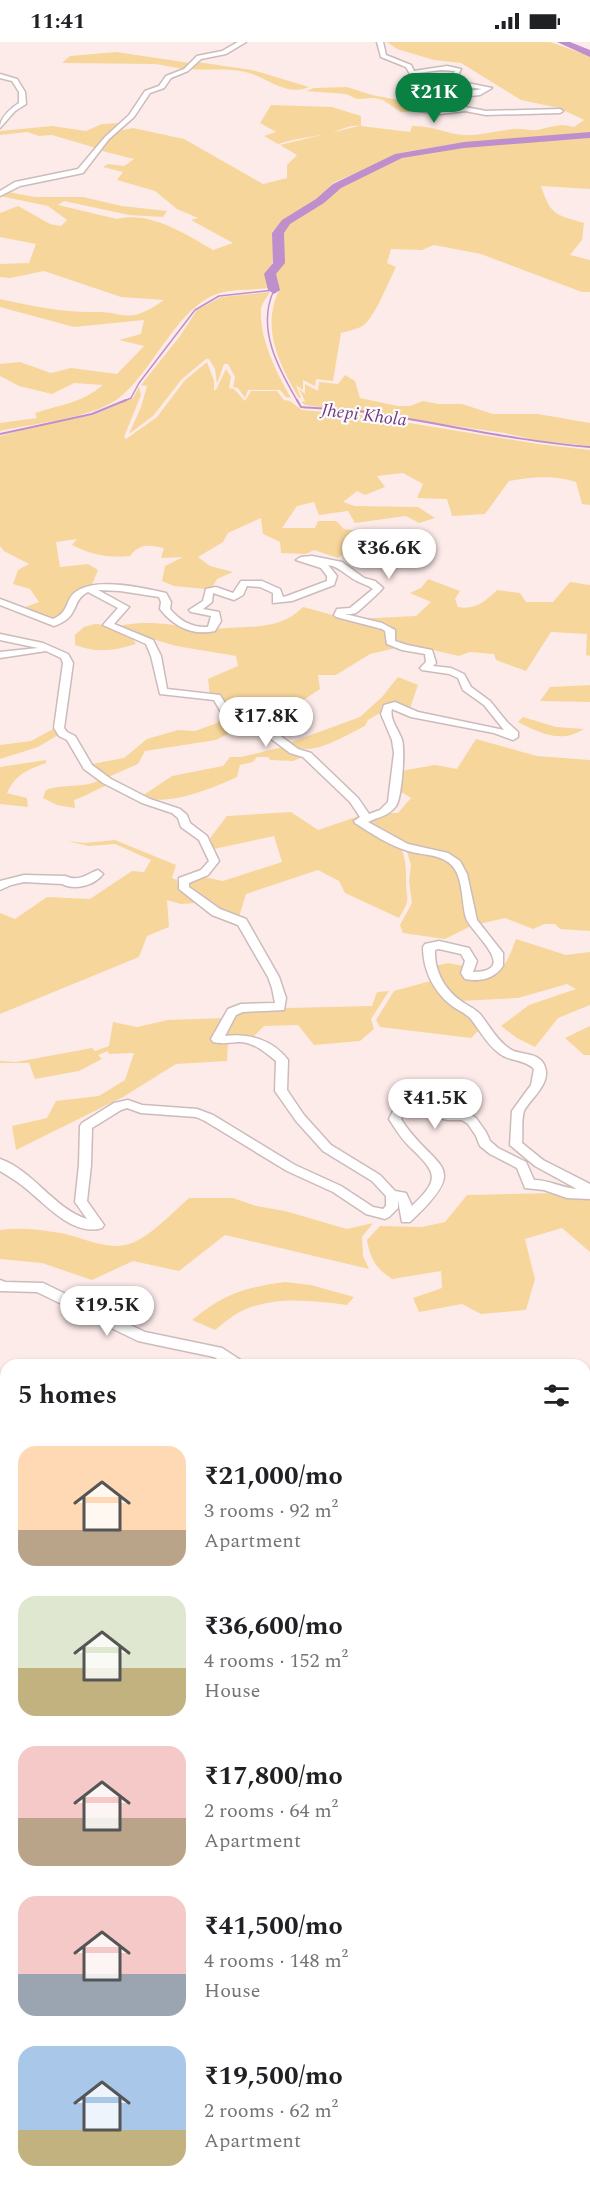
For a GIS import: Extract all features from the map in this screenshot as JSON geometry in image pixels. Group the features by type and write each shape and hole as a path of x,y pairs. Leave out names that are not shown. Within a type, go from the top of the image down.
{"street":[{"path":"0,194 18,184 80,171 108,138 132,116 147,92 162,87 168,77 186,70 199,57 224,53 243,42"},
{"path":"380,42 383,56 409,66 412,73 430,72 447,66 459,70 453,80 427,88 467,86 489,88 480,93 441,97 420,110 440,112 465,109 486,113 560,111"},
{"path":"0,76 15,80 22,92 23,104 13,110 0,126"},
{"path":"0,602 54,623 68,615 74,599 81,592 118,588 163,595 166,602 165,609 172,618 200,632 212,629 216,621 216,614 194,610 207,602 209,591 213,589 234,597 240,593 244,583 262,584 277,591 279,596 276,601 288,599 331,583 332,576 324,566 301,560 312,559 339,564 361,580 372,583 378,588 352,611 340,611 339,615 366,623 383,625 390,630 390,642 405,648 429,652 432,663 425,668 460,674 465,680 466,688 487,703 502,724 513,732 513,737 496,730 415,715 395,705 388,707 386,714 397,740 399,753 393,803 384,812 359,821 387,838 418,851 446,856 456,863 462,872 474,926 495,948 499,957 498,963 496,969 488,974 469,976 467,973 471,961 465,951 439,945 429,947 430,962 436,980 456,1004 470,1011 506,1053 534,1059 540,1068 537,1086 518,1111 516,1145 539,1163 590,1190"},
{"path":"88,590 124,607 122,612 108,625 150,642 156,656 163,692 217,698 230,719 266,730 294,751 307,755 354,800 367,819"},
{"path":"0,637 55,650 65,656 68,663 59,728 63,734 71,738 88,767 107,781 146,801 176,811 183,818 185,825 202,838 214,861 210,869 201,875 183,881 184,888 216,912 242,922 250,940 278,983 282,1001 280,1007 241,1008 232,1012 216,1039 238,1038 254,1041 282,1060 281,1090 300,1118 327,1149 376,1178 392,1195 402,1196 406,1203 406,1219 420,1207 437,1182 439,1171 433,1159 399,1129 395,1119 399,1110 408,1108 448,1116 464,1116 472,1121 482,1135 484,1143 494,1151 522,1165 529,1185 544,1185 567,1193 590,1194"},
{"path":"0,655 27,650 55,650"},
{"path":"0,886 6,882 36,878 84,883 98,874"},
{"path":"0,1164 69,1216 86,1226 98,1225 81,1202 86,1165 86,1126 118,1106 128,1104 141,1109 198,1113 291,1168 337,1189 370,1211 386,1214 392,1208 392,1195"},
{"path":"0,1285 2,1287 38,1287 143,1337 217,1352 228,1359"}],"shaded area":[{"path":"387,42 550,42 590,56 590,133 503,142 459,143 401,153 333,183 318,200 292,214 272,232 274,254 267,274 269,288 224,292 208,298 194,308 180,322 132,386 107,405 78,416 0,431 0,423 37,418 35,413 71,403 103,385 74,383 52,394 19,386 0,376 0,364 20,362 51,373 71,368 117,374 144,346 119,340 141,334 144,320 74,327 0,307 0,299 61,310 130,315 142,313 164,300 121,297 44,271 10,278 0,277 0,264 29,263 36,244 0,237 0,213 18,206 50,224 61,226 67,220 48,206 0,196 8,192 35,197 83,197 122,206 167,211 163,217 129,215 64,201 58,205 117,219 130,217 155,221 213,250 233,243 191,220 198,218 177,209 155,191 117,180 123,172 103,167 108,164 124,166 134,159 102,151 110,138 117,131 133,128 184,139 263,184 287,178 287,165 297,155 280,145 324,134 278,144 264,136 276,132 260,123 271,105 332,107 361,116 361,126 410,132 412,126 419,126 468,135 517,129 537,130 560,125 574,127 584,120 559,108 521,100 461,63 434,60 397,49"},
{"path":"116,52 190,63 184,69 155,64 62,63 70,56"},
{"path":"197,62 252,70 309,87 287,89 252,74 188,69"},
{"path":"347,87 399,100 416,112 401,112 383,100 374,98 357,99 346,94 306,91 314,88"},
{"path":"120,123 96,148 52,135 39,136 27,132 0,135 0,131 52,126 86,131 102,124"},
{"path":"590,138 590,189 541,186 551,209 566,218 584,223 582,240 570,255 590,260 590,292 582,292 481,254 434,245 422,250 391,249 387,263 396,267 373,314 364,325 341,333 333,381 316,379 315,386 303,380 303,390 296,385 301,398 299,398 279,359 272,332 274,304 279,290 274,274 282,262 282,233 288,221 324,201 342,187 403,157 457,147"},
{"path":"270,292 261,309 263,332 275,367 291,398 286,397 280,390 248,390 245,398 238,388 233,387 235,377 228,364 224,364 217,384 215,369 209,359 206,359 182,379 153,416 129,434 147,386 141,385 180,336 197,310 221,297"},
{"path":"207,362 214,381 214,390 226,369 231,377 229,388 234,389 245,401 251,391 277,391 284,400 290,401 302,410 361,415 538,444 590,450 590,505 582,504 576,482 559,478 534,478 509,481 485,514 452,516 447,499 417,498 423,484 403,473 377,476 385,487 365,495 357,491 343,502 355,506 418,507 435,518 419,523 406,516 355,523 348,511 319,515 314,502 297,506 282,528 315,528 318,521 336,521 344,529 368,533 338,558 314,550 306,554 281,553 280,542 263,534 261,518 228,533 223,542 198,557 210,566 233,572 217,579 213,586 205,589 174,586 162,581 165,566 183,557 161,558 164,548 145,546 137,549 130,556 114,557 86,551 72,545 77,539 56,542 60,567 88,564 98,570 91,587 81,589 66,614 54,622 23,608 39,602 30,589 13,584 18,570 29,564 4,551 0,546 0,436 93,415 133,398 139,387 141,395 124,437 126,439 157,417 185,380"},
{"path":"345,375 355,381 360,398 398,406 410,406 423,401 462,404 493,414 538,414 590,423 590,446 540,441 505,433 305,405 301,402 305,401 299,389 305,394 305,384 318,391 319,382 338,384"},
{"path":"428,579 460,591 455,599 458,607 464,608 479,604 497,590 520,593 526,602 553,602 570,582 590,585 590,656 586,655 587,634 551,632 526,671 496,660 494,654 470,652 459,656 424,648 410,648 393,641 392,630 386,625 353,619 416,616 431,602 410,593 421,588"},
{"path":"303,607 388,630 387,641 396,648 370,654 336,675 318,675 320,689 277,718 257,725 241,719 230,719 210,695 208,679 238,666 236,656 176,646 115,628 141,623 162,624 181,626 204,633 215,629 273,624 294,615"},
{"path":"94,624 131,636 136,644 105,650 75,645 75,635 84,627"},
{"path":"398,677 418,685 410,708 401,704 385,704 381,707 383,711 368,720 365,726 327,745 307,749 297,748 289,743 360,717 382,697"},
{"path":"590,685 590,702 540,701 550,687"},
{"path":"224,715 238,721 229,727 235,730 216,740 145,751 138,764 106,778 92,764 124,758 147,739 178,730 195,731 217,723"},
{"path":"523,717 556,727 584,729 567,736 551,735 518,722"},
{"path":"55,728 58,735 38,747 0,759 0,745 31,741"},
{"path":"476,739 537,756 590,760 590,931 560,929 555,924 545,924 533,929 505,918 475,925 458,861 405,844 365,822 385,813 398,813 411,798 398,790 400,771 435,765 457,769"},
{"path":"283,747 303,757 293,761 257,757 253,762 240,765 237,777 203,791 164,800 142,796 172,776 223,766 230,757 241,757"},
{"path":"46,760 46,763 18,777 7,793 27,798 28,807 0,804 0,767"},
{"path":"100,780 108,785 74,800 75,808 57,805 43,798 46,790"},
{"path":"291,812 318,830 362,815 359,821 395,841 404,855 406,865 407,902 399,918 345,893 339,881 318,870 246,894 239,917 209,904 196,895 185,882 204,877 223,881 282,862 274,836 214,849 210,838 227,816"},
{"path":"115,840 176,865 172,878 177,880 179,889 195,903 181,904 167,900 169,927 147,936 139,957 0,1014 0,913 15,919 47,897 90,899 132,871 144,872 151,860 115,844 88,846 68,841 85,843"},
{"path":"406,848 445,858 460,872 471,926 445,939 403,933 400,925 412,903 409,881 411,865"},
{"path":"516,939 566,955 590,952 590,1005 558,1018 535,1047 517,1038 501,1026 529,1005 576,989 567,984 518,998 459,1001 439,979 435,966 448,963 464,966 466,977 494,972 504,965"},
{"path":"434,980 482,1027 471,1038 380,1027 376,1020 394,991"},
{"path":"389,991 371,1019 374,1029 360,1041 314,1045 298,1025 264,1026 253,1037 219,1038 235,1013 242,1009 372,1006 377,992"},
{"path":"225,1018 218,1032 228,1042 227,1061 176,1064 123,1097 16,1150 12,1126 47,1118 56,1101 99,1096 125,1080 134,1053 109,1054 108,1051 98,1055 102,1059 79,1071 35,1079 29,1063 0,1063 0,1061 16,1062 92,1048 95,1051 109,1046 113,1022 137,1027 168,1020"},
{"path":"590,1026 590,1055 584,1055 565,1038"},
{"path":"556,1193 590,1197 590,1252 562,1228 525,1239 535,1279 526,1310 481,1314 462,1304 419,1312 413,1298 442,1288 441,1271 392,1279 378,1267 370,1252 367,1240 380,1226 422,1227 445,1222 467,1195"},
{"path":"189,1198 233,1198 347,1229 373,1223 362,1237 363,1256 369,1269 225,1235 179,1271 133,1261 92,1280 42,1263 0,1259 0,1230 46,1231 103,1245 120,1246 145,1236"},
{"path":"285,1282 311,1285 354,1297 347,1305 283,1301 258,1305 238,1313 215,1330 192,1320 236,1293"}],"waterway":[{"name":"Jhepi Khola","path":"562,42 590,54"},
{"name":"Jhepi Khola","path":"274,290 270,274 279,263 278,233 286,222 320,201 337,186 399,156 427,150 590,135"},
{"path":"122,402 131,398 139,383 195,310 219,296 274,290 269,304 268,333 283,376 298,402"},
{"path":"0,434 92,414 126,400"},
{"name":"Jhepi Khola","path":"297,400 301,407 366,412 506,436 590,447"}]}
